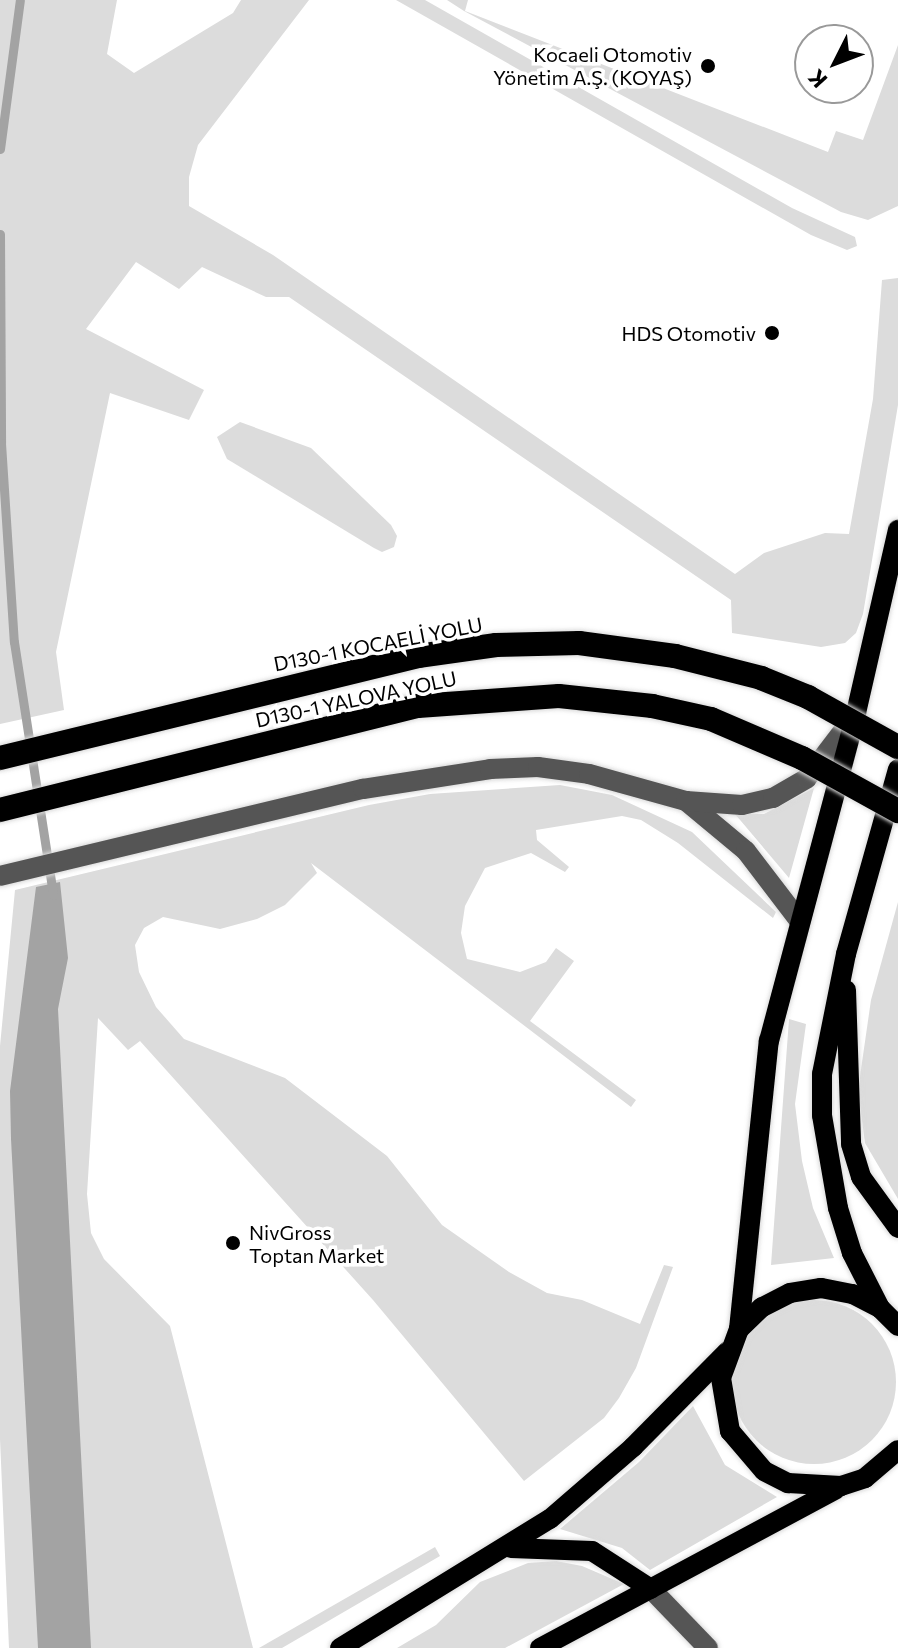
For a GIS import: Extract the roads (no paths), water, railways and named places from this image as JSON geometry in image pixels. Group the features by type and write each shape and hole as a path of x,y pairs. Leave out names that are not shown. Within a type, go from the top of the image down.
{"highway":[{"name":"D130-1 KOCAELİ YOLU","path":"0,758 418,656 496,645 579,643 675,656 761,678 808,697 898,747"},
{"name":"D130-1 YALOVA YOLU","path":"0,810 418,706 559,696 652,706 711,719 802,758 898,811"}],"main road":[{"path":"739,1329 769,1041 798,919 856,713 898,530"},
{"path":"898,769 846,954 826,1047 822,1115 838,1208 852,1253 880,1308 898,1326"},
{"path":"846,954 851,1144 861,1177 898,1228"},
{"path":"340,1648 550,1519 604,1474 727,1352 739,1329 762,1307 790,1293 821,1288 852,1294 880,1308"},
{"path":"727,1352 722,1405 744,1453 788,1483 841,1486"},
{"path":"540,1648 894,1457"},
{"path":"502,1549 546,1546 592,1551 651,1589"},
{"path":"356,1648 394,1614"}],"street":[{"path":"0,876 363,789 490,769 538,767 589,774 686,801 742,805 773,798 807,778 856,713"},
{"path":"686,801 746,851 798,919"},
{"path":"651,1589 708,1648"}],"waterway":[{"path":"0,149 20,0"},
{"path":"0,234 1,443 14,642 53,895"}],"place":[{"name":"Kocaeli Otomotiv Yönetim A.Ş. (KOYAŞ)","path":"708,66"},
{"name":"HDS Otomotiv","path":"772,333"},
{"name":"NivGross Toptan Market","path":"233,1243"}]}
